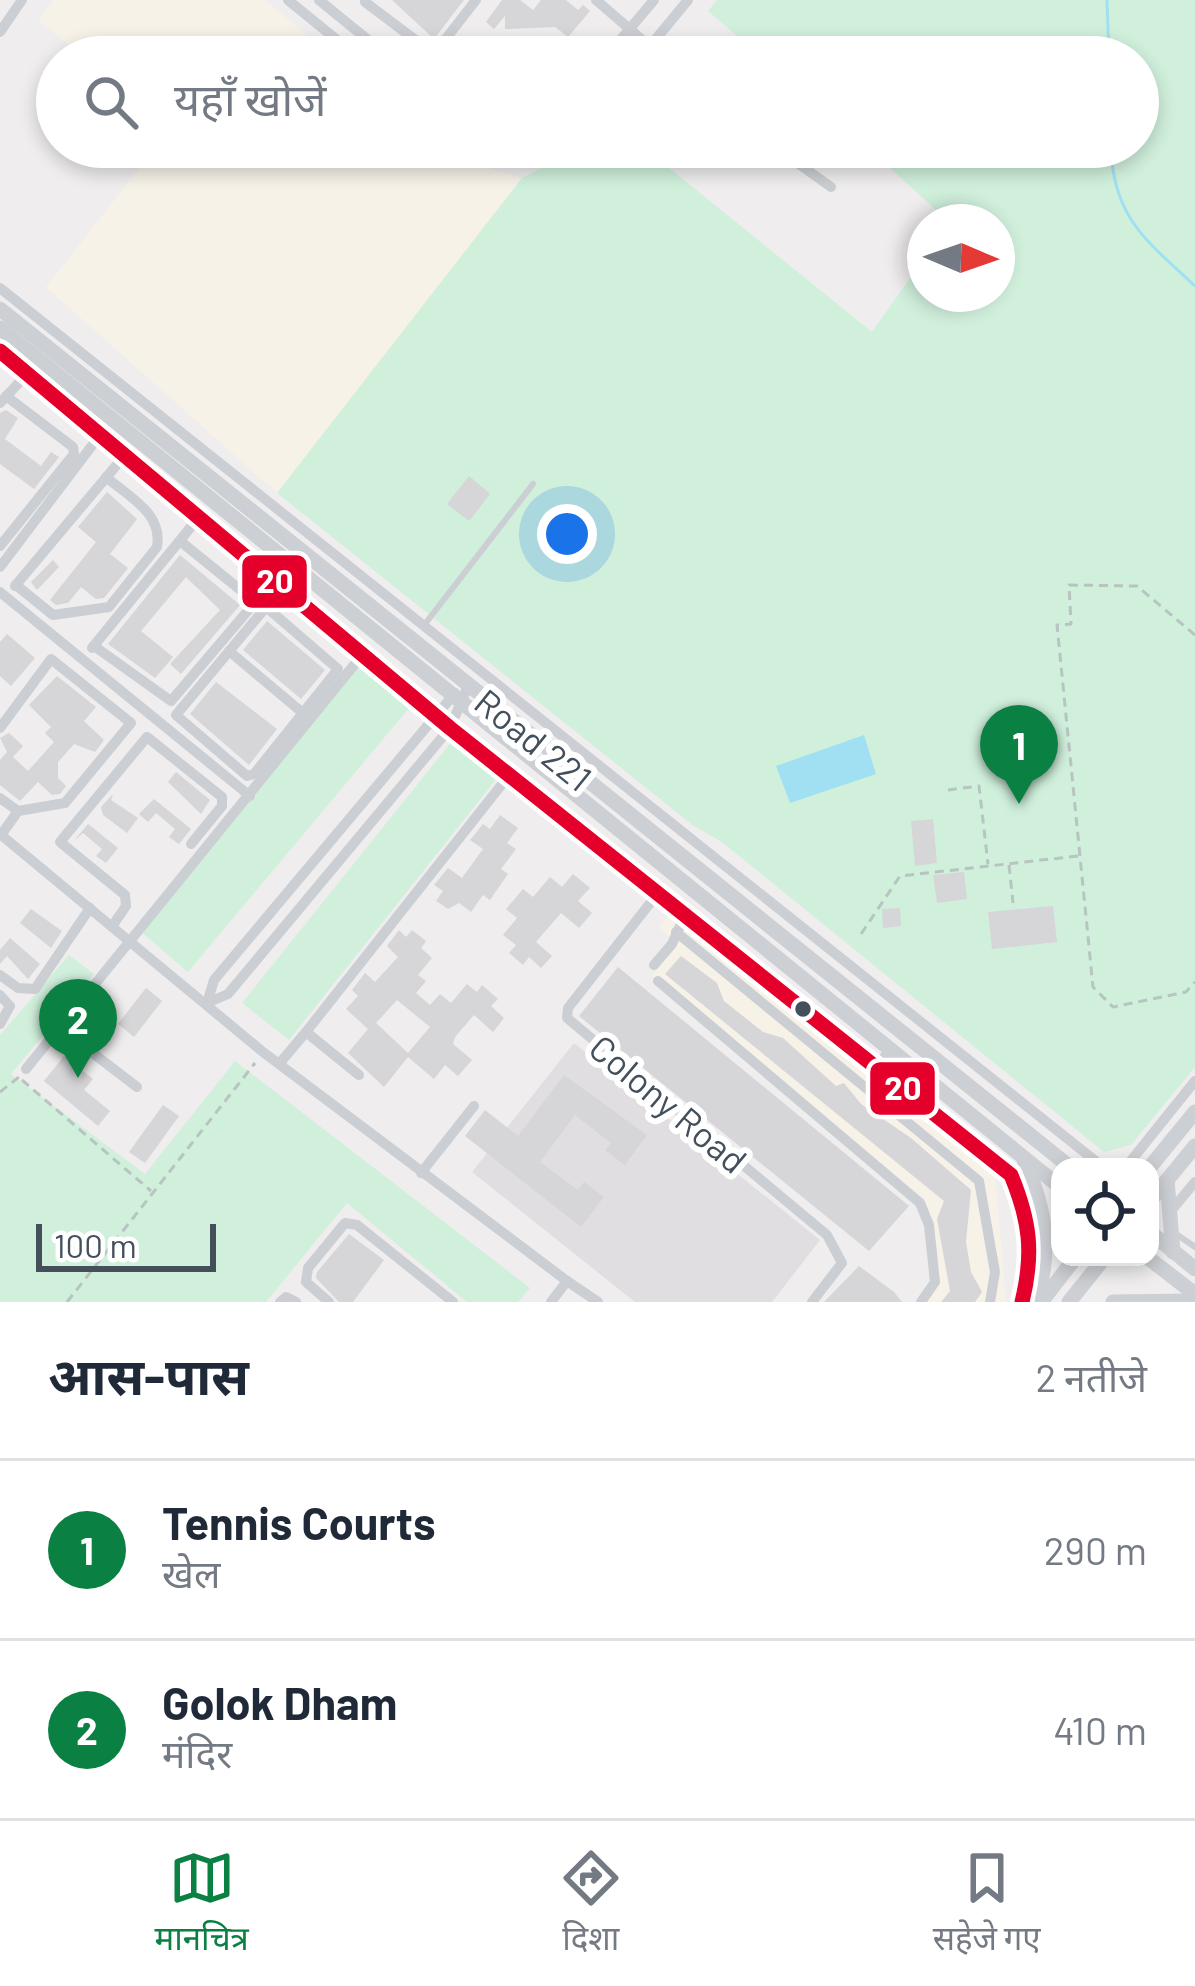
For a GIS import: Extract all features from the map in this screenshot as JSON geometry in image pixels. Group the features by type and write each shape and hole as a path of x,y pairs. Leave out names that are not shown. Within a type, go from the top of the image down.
{"main road":[{"name":"Road 221","path":"0,309 1059,1158"},
{"name":"Road 221","path":"0,328 1051,1179"},
{"path":"862,1000 874,985"},
{"path":"878,1069 892,1051"},
{"path":"1157,1158 1195,1112"},
{"path":"1159,1190 1195,1146"},
{"path":"1021,1154 1042,1200 1045,1223 1047,1246 1038,1302"},
{"path":"1167,1180 1173,1252"},
{"path":"1159,1240 1195,1269"},
{"path":"1038,1302 1068,1266"},
{"path":"1069,1302 1098,1266"},
{"path":"1158,1266 1195,1298"},
{"path":"1112,1302 1195,1298"}],"street":[{"path":"0,32 22,0"},
{"path":"288,0 332,36"},
{"path":"319,0 363,36"},
{"path":"447,36 476,0"},
{"path":"596,0 635,36"},
{"path":"624,36 654,0"},
{"path":"659,36 688,0"},
{"path":"352,27 366,1 412,36"},
{"path":"804,168 831,188"},
{"path":"0,288 1092,1158"},
{"path":"0,352 450,728 1011,1175 1029,1217 1031,1262 1022,1302"},
{"path":"0,546 74,454 73,447 3,399 27,374"},
{"path":"0,567 100,435"},
{"path":"125,455 3,595 250,796"},
{"path":"16,585 53,615 109,607 157,547 159,536 153,517 106,477"},
{"path":"82,660 200,518"},
{"path":"94,646 171,701 251,608 248,596 180,541"},
{"path":"167,729 283,587"},
{"path":"176,716 250,776 304,714 337,674 337,663 266,607"},
{"path":"229,651 304,714"},
{"path":"23,1072 363,654"},
{"path":"0,728 51,659 131,723 65,803 18,811 1,834 263,1052 598,1302"},
{"path":"207,1003 214,980 434,714 456,701 468,686"},
{"path":"207,1003 228,994 450,728 456,701"},
{"path":"112,926 126,906 124,895 61,842 147,737 222,796 222,806 191,844"},
{"path":"279,1064 510,774"},
{"path":"0,798 18,811"},
{"name":"Colony Road","path":"658,893 568,1008 567,1018 827,1234 842,1263 812,1302"},
{"path":"0,975 17,988 35,989 90,908"},
{"path":"653,964 685,915"},
{"path":"676,932 979,1181 994,1272 990,1302"},
{"path":"658,981 913,1194 925,1211 935,1282 920,1302"},
{"path":"0,995 10,1006 0,1024"},
{"path":"60,1028 137,1087"},
{"path":"306,1032 359,1076"},
{"path":"1133,1158 1195,1081"},
{"path":"421,1173 474,1106"},
{"path":"1170,1213 1195,1182"},
{"path":"329,1302 306,1282 308,1268 345,1222 370,1234 453,1302"},
{"path":"551,1302 567,1281"},
{"path":"280,1302 286,1297 296,1302"}],"lane":[{"path":"423,626 533,484"},
{"path":"1172,1231 1195,1247"}],"path":[{"path":"1195,635 1137,586 1069,585 1071,624 1057,625 1093,986 1113,1007 1186,992 1195,982"},
{"path":"948,790 979,786 988,866"},
{"path":"861,934 900,876 1078,856"},
{"path":"1009,863 1012,903"},
{"path":"67,1302 263,1052"},
{"path":"0,1092 23,1072 28,1090 152,1192"}],"shaded area":[{"path":"54,0 265,0 308,36 58,36 38,20"},
{"path":"140,168 489,168 522,178 277,493 46,287"},
{"path":"671,913 995,1171 1006,1302 923,1302 934,1289 925,1199 652,975 676,943 659,927"},
{"path":"574,1043 820,1240 772,1302 635,1302 472,1172"}],"green space":[{"path":"717,0 1195,0 1195,1067 1131,1145 1104,1152 722,842 694,826 277,493 522,178 541,168 669,168 872,332 907,282 907,312 1015,312 1015,204 929,204 890,168 1159,168 1159,36 737,36 708,11"},
{"path":"357,667 409,708 188,972 139,930"},
{"path":"453,740 498,777 289,1040 242,1003"},
{"path":"69,955 94,974 11,1074 145,1174 235,1061 530,1288 518,1302 467,1302 347,1203 266,1302 0,1302 0,1035"}],"water":[{"path":"864,735 876,774 790,803 776,766"}],"building":[{"path":"392,0 464,0 436,36"},
{"path":"502,0 520,0 533,10 541,0 566,0 578,10 583,5 590,11 569,36 555,27 505,29 505,16 494,29 486,22"},
{"path":"6,410 18,418 5,439 41,466 51,452 59,457 34,489 0,464 0,413"},
{"path":"469,476 490,494 469,521 447,504"},
{"path":"107,492 137,519 110,554 128,568 104,598 96,599 81,587 68,603 56,605 50,600 96,542 78,527"},
{"path":"180,555 240,605 181,674 170,664 220,610 186,577 141,631 173,657 155,678 108,644"},
{"path":"53,560 59,567 37,590 31,582"},
{"path":"267,621 325,670 301,699 243,650"},
{"path":"7,634 35,658 11,686 0,676 0,642"},
{"path":"57,676 96,707 84,721 104,740 95,752 74,744 58,762 58,778 66,786 60,794 52,795 38,782 20,801 0,785 0,760 7,752 0,738 9,733 23,746 13,757 28,771 54,742 45,733 51,727 29,705"},
{"path":"216,682 277,729 249,765 190,714"},
{"path":"176,772 210,800 201,814 168,782"},
{"path":"113,794 111,800 138,818 127,833 103,815 101,807"},
{"path":"154,799 191,829 179,844 169,837 175,829 156,813 148,822 139,814"},
{"path":"500,815 518,828 507,843 516,849 501,869 508,874 490,900 483,895 471,912 459,903 448,909 436,901 443,891 434,885 448,868 462,878 483,849 470,840 483,824 490,829"},
{"path":"933,819 937,863 915,866 911,821"},
{"path":"88,824 118,848 106,863 96,856 102,849 83,833 74,841"},
{"path":"964,872 967,899 937,903 933,875"},
{"path":"573,874 590,888 578,901 592,913 579,928 561,913 536,942 552,956 541,968 529,957 523,965 509,953 516,945 503,935 517,918 506,909 523,889 533,897 550,877 562,887"},
{"path":"1053,906 1057,942 992,949 988,912"},
{"path":"900,908 901,926 883,928 882,909"},
{"path":"31,909 62,931 51,948 20,923"},
{"path":"399,930 406,937 412,930 426,941 421,948 432,958 418,975 426,981 416,993 430,1005 440,994 451,1003 467,984 477,992 482,985 498,999 491,1006 504,1018 493,1032 474,1015 455,1037 453,1044 472,1060 458,1076 445,1065 434,1079 408,1057 384,1087 348,1053 368,1029 346,1009 358,996 352,990 365,973 375,982 398,957 387,946","holes":["397,1000 430,1027 408,1053 376,1023"]},
{"path":"10,938 40,964 28,979 7,956 0,964 0,950"},
{"path":"681,956 717,983 724,1001 763,1032 783,1038 836,1086 844,1083 861,1104 911,1138 971,1190 966,1242 971,1272 982,1292 975,1302 941,1302 950,1291 937,1219 944,1201 665,974"},
{"path":"618,967 909,1206 869,1251 579,1016"},
{"path":"146,988 162,1001 134,1037 118,1024"},
{"path":"64,1056 93,1079 84,1090 110,1111 98,1126 44,1081"},
{"path":"564,1075 647,1135 625,1165 605,1150 611,1143 575,1115 540,1162 578,1190 584,1182 604,1197 581,1227 465,1136 485,1110 518,1136"},
{"path":"163,1105 179,1116 145,1163 129,1152"},
{"path":"349,1234 384,1260 353,1302 339,1302 316,1278"},
{"path":"859,1266 894,1292 902,1302 824,1302"}],"waterway":[{"path":"1107,0 1108,36"},
{"path":"1113,168 1118,192 1136,226 1195,286"}],"transit line":[{"name":"20","path":"0,351 450,728 1011,1175 1028,1237 1022,1302"}],"place":[{"name":"Tennis Courts","path":"1019,804"},
{"name":"Golok Dham","path":"78,1078"}]}
